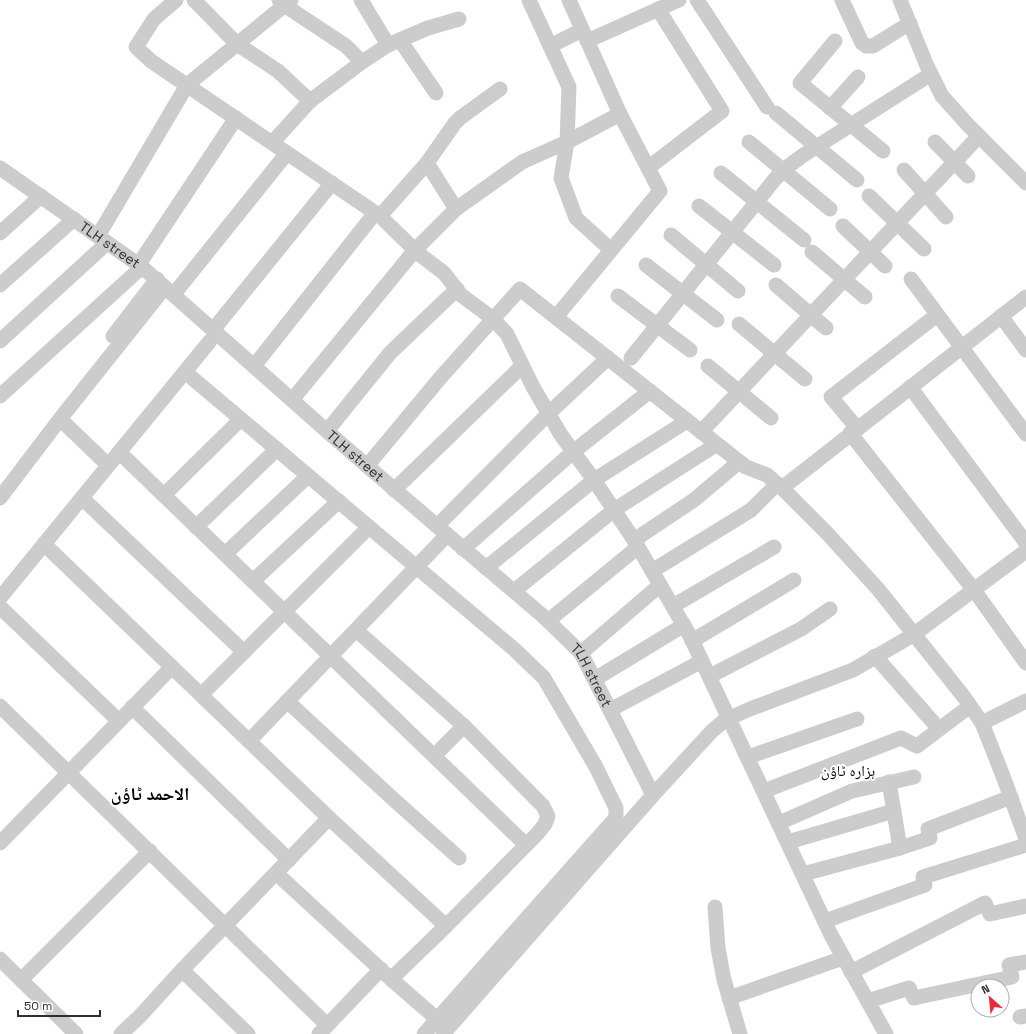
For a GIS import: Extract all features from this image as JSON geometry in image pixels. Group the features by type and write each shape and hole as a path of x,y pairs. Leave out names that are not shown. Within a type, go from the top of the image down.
{"street":[{"path":"194,0 237,44 278,71 310,101"},
{"path":"361,0 394,43 436,93"},
{"path":"529,0 569,87 566,142 561,178 576,218 611,250"},
{"path":"556,317 660,191 620,114 568,0"},
{"path":"550,46 658,10 679,0"},
{"path":"697,0 771,110 857,180"},
{"path":"842,0 862,43 866,46 873,46 910,23"},
{"path":"900,0 931,74 942,96 1026,183"},
{"path":"0,341 103,239 187,85 285,2 346,46 362,62"},
{"path":"166,3 136,48 151,61 378,215 415,250 444,273 461,295 492,318 507,334 522,366 548,414 636,543 684,625 710,676 843,958 886,1034"},
{"path":"648,168 722,111 658,10"},
{"path":"272,143 310,101 362,62 394,43 428,28 460,19"},
{"path":"835,41 800,83 882,152"},
{"path":"631,358 757,202 784,171 802,156 931,74"},
{"path":"830,108 858,78"},
{"path":"254,366 378,215 427,163 455,123 500,89"},
{"path":"292,400 415,250 456,209 522,162 566,142 620,114"},
{"path":"0,396 140,266 236,118"},
{"path":"701,432 980,136"},
{"path":"749,142 830,209"},
{"path":"934,142 968,176"},
{"path":"0,481 165,287 287,153"},
{"path":"427,163 456,209"},
{"path":"904,170 946,217"},
{"path":"721,173 804,240"},
{"name":"TLH street","path":"3,174 41,196 140,266 165,287 212,335 254,366 394,490 514,591 582,653 653,795"},
{"path":"0,598 184,372 332,183"},
{"path":"0,233 41,196"},
{"path":"869,196 924,249"},
{"path":"699,206 774,265"},
{"path":"0,285 74,219"},
{"path":"844,226 885,266"},
{"path":"671,235 738,291"},
{"path":"812,252 865,297"},
{"path":"646,265 717,320"},
{"path":"911,279 1026,434"},
{"path":"776,285 826,328"},
{"path":"0,498 60,419 165,287"},
{"path":"327,431 390,353 457,289"},
{"path":"367,466 440,378 492,318 520,289 739,462 746,467 767,475 826,532 878,589 982,723 1026,839"},
{"path":"618,296 690,350"},
{"path":"652,571 751,510 779,486 1026,297"},
{"path":"937,315 831,397 974,590 1026,663"},
{"path":"1002,316 1026,350"},
{"path":"739,324 805,379"},
{"path":"249,741 417,568 442,531 548,414 608,358"},
{"path":"394,490 522,366"},
{"path":"708,366 771,418"},
{"path":"184,372 515,650 544,678 596,767 616,812 614,820 424,1034"},
{"path":"910,387 1026,543"},
{"path":"463,549 573,452 650,391"},
{"path":"60,419 108,465"},
{"path":"164,495 241,419"},
{"path":"486,568 594,480 687,421"},
{"path":"514,591 614,510 717,444"},
{"path":"196,527 277,449"},
{"path":"119,452 526,844"},
{"path":"548,621 636,543 694,500 739,462"},
{"path":"225,554 308,476"},
{"path":"82,498 244,652"},
{"path":"253,581 338,501"},
{"path":"201,695 369,527"},
{"path":"44,544 329,818 446,926"},
{"path":"672,606 774,547"},
{"path":"443,1034 653,795 712,731 725,720 853,670 913,634 1026,551"},
{"path":"692,641 794,580"},
{"path":"582,653 660,585"},
{"path":"710,676 801,629 830,609"},
{"path":"2,613 119,721"},
{"path":"595,679 684,625"},
{"path":"0,706 225,925 323,1030 386,974 446,926 545,824 548,816 544,806 464,726 356,630"},
{"path":"875,656 939,729"},
{"path":"610,710 702,661"},
{"path":"0,842 172,667"},
{"path":"287,701 459,858"},
{"path":"982,723 1026,701"},
{"path":"764,791 900,738 917,746 970,706"},
{"path":"132,707 289,860"},
{"path":"748,757 857,719"},
{"path":"434,756 464,726"},
{"path":"779,823 852,791 914,777"},
{"path":"889,782 900,848"},
{"path":"803,874 900,848 930,838 928,829 1011,797"},
{"path":"788,842 894,810"},
{"path":"121,1034 140,1016 182,970 329,818"},
{"path":"825,921 925,885 924,877 1026,845"},
{"path":"21,980 150,851"},
{"path":"276,873 437,1019"},
{"path":"851,972 985,903 990,914 1026,906"},
{"path":"716,907 718,948 724,980 740,1034"},
{"path":"729,998 843,958"},
{"path":"0,959 76,1034"},
{"path":"1008,978 1012,977 1009,965 1026,962"},
{"path":"182,970 248,1034"},
{"path":"868,1001 909,988 914,998 970,987"}],"district":[{"name":"ہزارہ ٹاؤن","path":"848,770"},
{"name":"الاحمد ٹاؤن","path":"150,793"}]}
